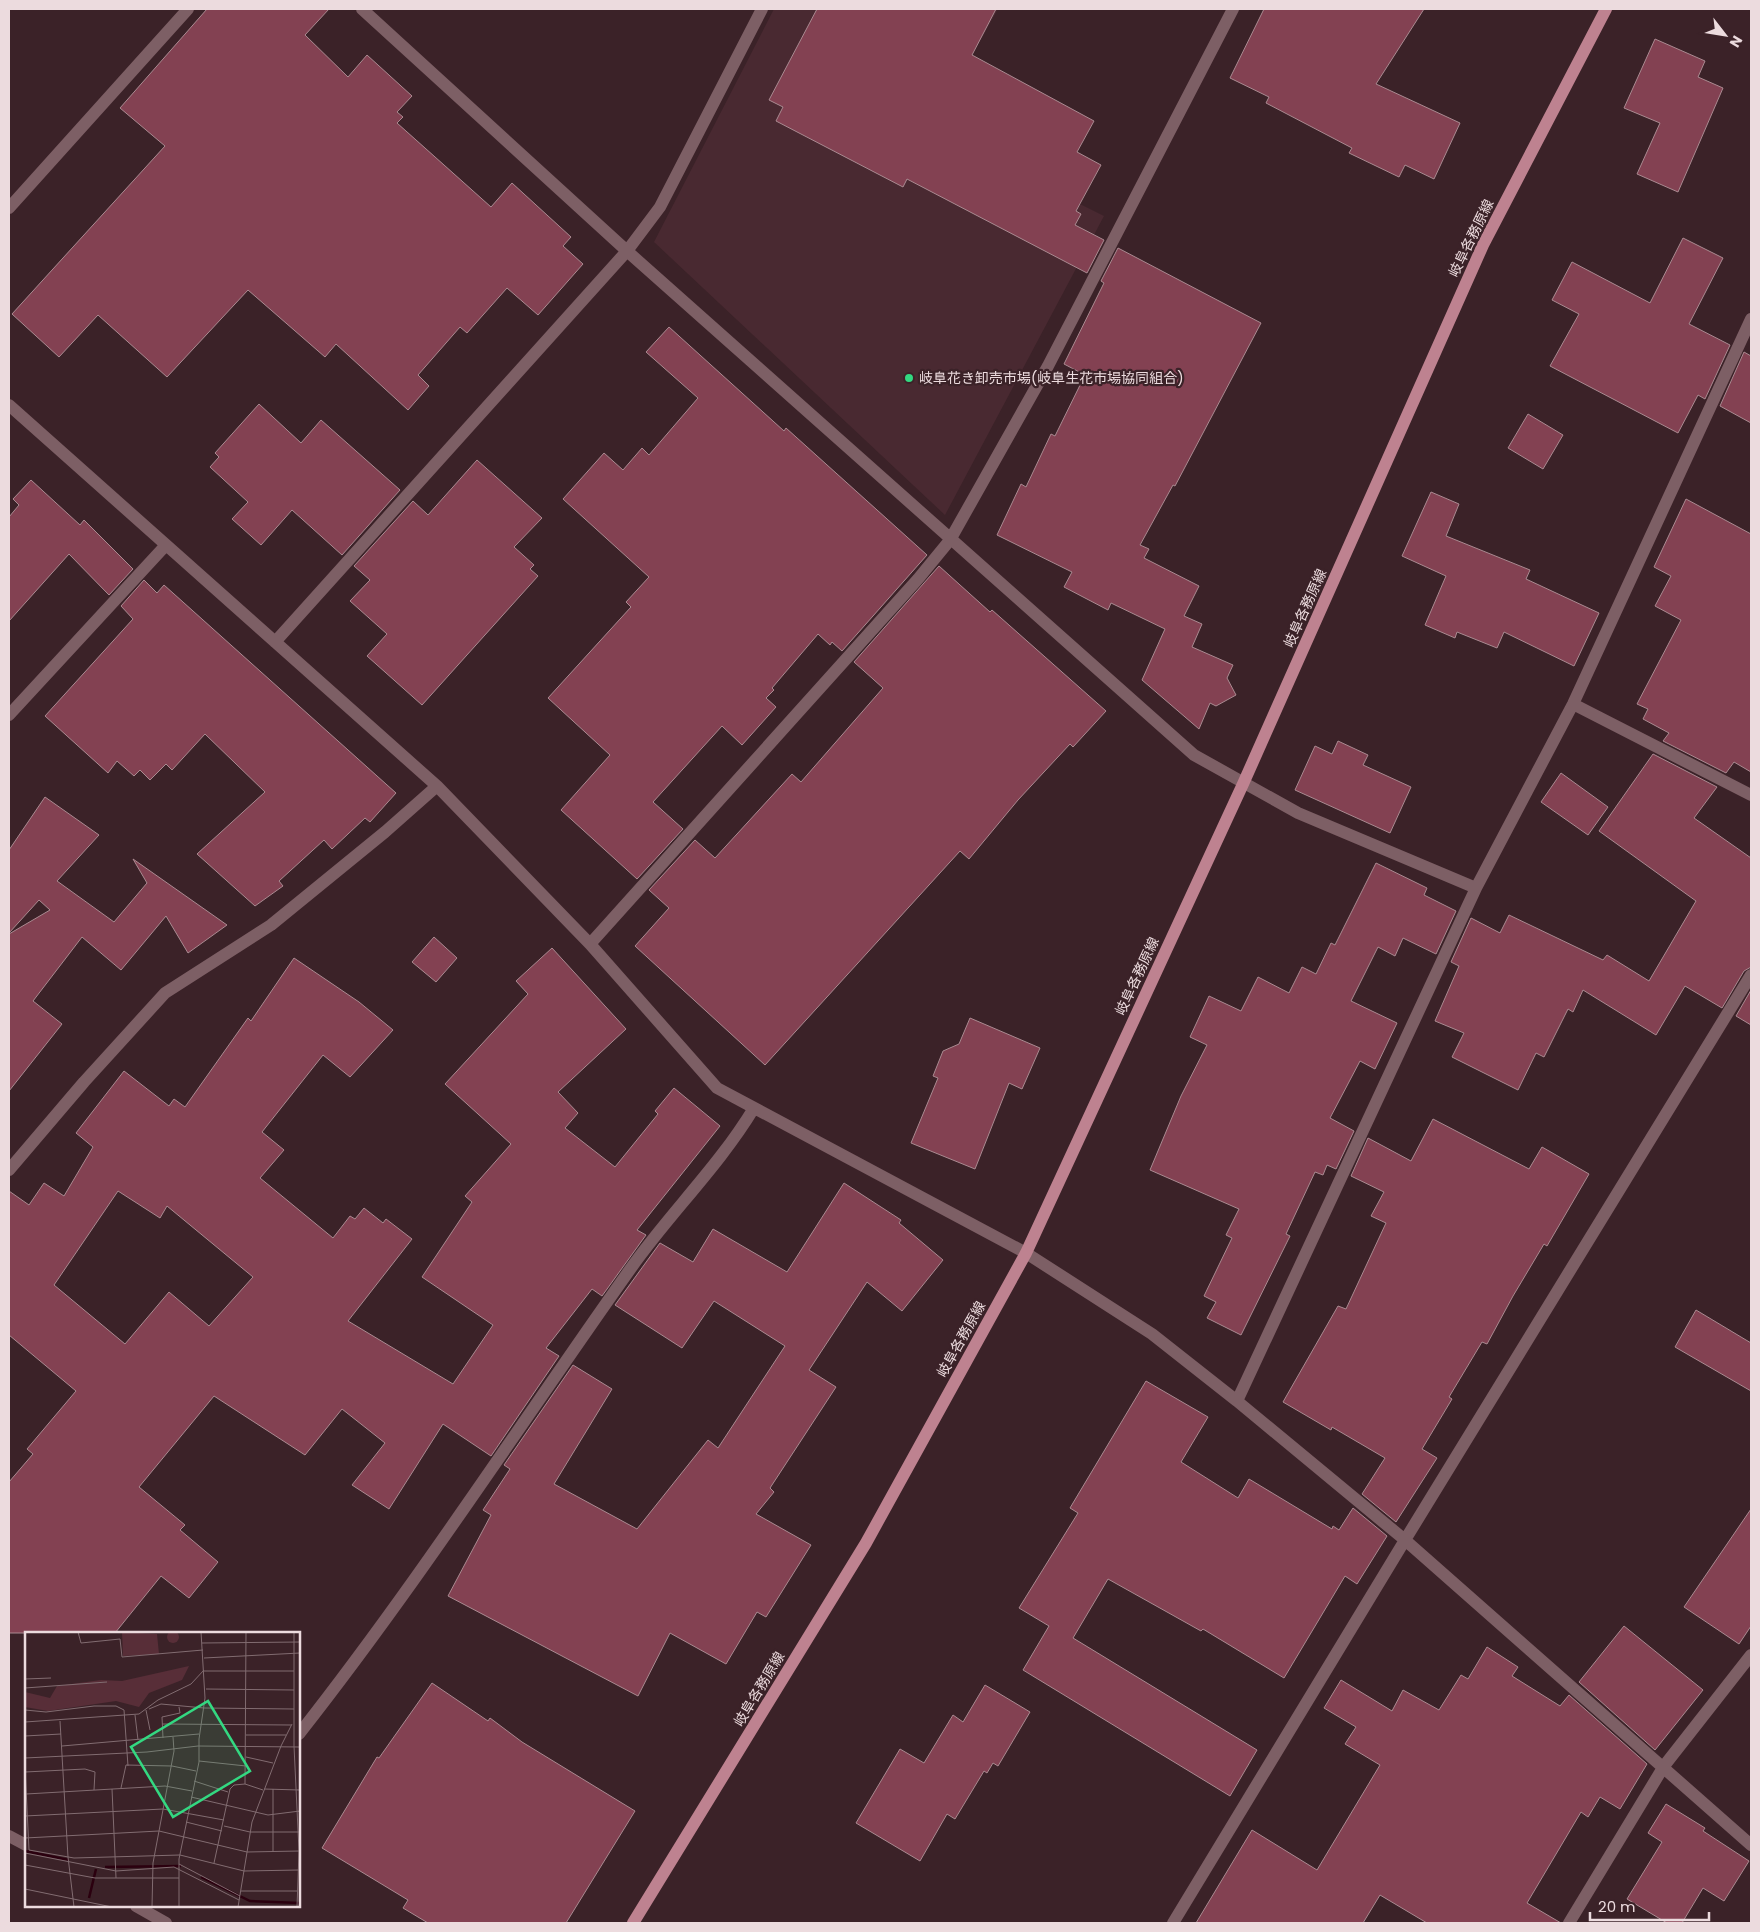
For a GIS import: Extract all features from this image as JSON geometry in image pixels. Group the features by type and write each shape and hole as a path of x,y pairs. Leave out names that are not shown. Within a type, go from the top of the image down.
{"main road":[{"name":"岐阜各務原線","path":"633,1923 866,1543 1026,1253 1242,784 1483,245 1606,9"}],"street":[{"path":"9,208 188,9"},
{"path":"362,9 627,251 1194,755 1242,784 1298,813 1476,888"},
{"path":"275,642 627,251 660,207 762,9"},
{"path":"590,944 918,579 950,540 1048,366 1233,9"},
{"path":"1237,1400 1476,888 1573,704 1751,319"},
{"path":"9,405 436,786 590,944 717,1088 1026,1253 1152,1334 1237,1400 1405,1540 1664,1766 1751,1845"},
{"path":"9,715 166,545"},
{"path":"1573,704 1751,795"},
{"path":"9,1170 84,1082 165,993 271,925 384,832 436,786"},
{"path":"1173,1923 1751,975"},
{"path":"300,1733 342,1679 393,1608 633,1266 735,1140 754,1108"},
{"path":"1569,1923 1664,1766 1751,1655"},
{"path":"9,1836 25,1844"},
{"path":"142,1907 166,1923"}],"shaded area":[{"name":"岐阜花き卸売市場(岐阜生花市場協同組合)","path":"774,9 998,9 930,129 1104,216 945,515 654,242"}],"building":[{"path":"207,9 329,9 305,35 348,77 367,55 412,96 397,112 403,117 397,123 491,207 512,183 571,237 563,246 583,264 538,315 507,288 467,333 460,327 418,375 429,386 408,410 336,344 325,357 248,290 167,377 98,315 59,357 12,314 165,146 120,108"},
{"path":"817,9 996,9 972,55 1094,121 1077,152 1101,165 1076,211 1081,214 1075,225 1104,240 1087,273 907,179 903,187 776,121 783,107 769,100"},
{"path":"1264,9 1424,9 1376,84 1460,123 1434,179 1405,165 1399,177 1349,153 1352,148 1266,103 1269,97 1230,78"},
{"path":"1655,39 1705,61 1698,77 1723,88 1678,192 1637,174 1660,123 1624,108"},
{"path":"1683,238 1723,258 1689,324 1730,345 1705,399 1698,395 1678,433 1550,366 1579,314 1552,300 1572,262 1650,303"},
{"path":"1118,248 1261,323 1175,486 1173,485 1140,545 1149,549 1144,558 1199,586 1184,616 1202,624 1192,647 1233,665 1227,678 1236,695 1216,706 1210,703 1199,729 1142,680 1165,629 1111,603 1108,610 1064,587 1072,572 997,535 1021,484 1026,487 1051,434 1055,436 1085,375 1064,364 1104,283 1101,281"},
{"path":"669,327 784,431 786,428 927,555 842,651 832,642 830,645 818,634 772,688 774,690 766,698 776,707 742,745 722,726 653,802 683,829 637,879 561,810 610,755 548,698 631,607 626,602 649,577 563,499 604,453 623,470 642,448 649,455 698,398 646,352"},
{"path":"1744,352 1751,356 1751,423 1720,406"},
{"path":"259,404 301,443 321,420 400,490 342,555 292,510 261,545 232,519 248,502 210,467 219,457 215,453"},
{"path":"1528,414 1563,435 1543,469 1508,448"},
{"path":"477,460 542,518 514,547 534,565 530,569 538,576 422,705 367,656 387,634 350,601 370,580 354,566 413,501 428,515"},
{"path":"31,480 80,525 84,520 133,569 109,595 69,554 9,621 9,517 19,505 13,499"},
{"path":"1431,492 1459,504 1446,536 1530,570 1526,579 1599,613 1574,666 1504,632 1497,648 1457,632 1455,638 1425,625 1446,576 1402,556"},
{"path":"1686,499 1751,534 1751,772 1734,762 1726,773 1663,741 1669,733 1643,719 1648,709 1637,704 1681,620 1655,606 1671,576 1654,567"},
{"path":"939,566 990,612 992,610 1106,711 1073,747 1070,744 1018,800 969,859 960,851 765,1065 635,946 669,908 649,890 695,840 715,858 792,774 801,782 883,688 854,662"},
{"path":"144,580 157,593 164,585 396,793 370,822 365,818 332,849 324,840 279,881 283,886 255,906 197,854 265,792 205,734 172,770 166,764 150,780 140,770 134,776 117,761 108,773 45,716 133,619 121,606"},
{"path":"1338,741 1368,755 1363,765 1411,787 1390,833 1295,790 1315,746 1332,754"},
{"path":"1653,754 1717,787 1694,818 1751,858 1751,967 1744,971 1722,1008 1685,986 1656,1035 1583,990 1573,1012 1568,1009 1544,1057 1536,1053 1518,1090 1452,1057 1464,1033 1435,1021 1459,966 1451,962 1471,918 1500,933 1509,915 1603,960 1607,955 1649,981 1696,901 1599,831"},
{"path":"1561,773 1608,807 1588,835 1541,802"},
{"path":"45,797 99,835 57,881 114,922 147,883 133,859 227,925 188,953 166,916 121,970 82,937 33,1001 62,1024 9,1091 9,934 50,910 39,900 9,933 9,850"},
{"path":"1376,863 1427,888 1424,895 1456,911 1436,954 1403,938 1395,956 1378,947 1351,1001 1397,1023 1375,1069 1360,1061 1330,1118 1354,1131 1336,1169 1327,1165 1323,1175 1315,1172 1286,1234 1290,1236 1241,1335 1207,1318 1216,1302 1204,1296 1232,1238 1226,1235 1239,1209 1150,1170 1181,1096 1207,1045 1190,1037 1209,996 1241,1011 1258,977 1289,993 1302,967 1316,974 1331,943 1335,945"},
{"path":"434,937 457,958 436,982 412,962"},
{"path":"552,948 626,1029 558,1092 578,1113 565,1128 615,1167 658,1114 655,1111 674,1088 720,1126 637,1230 646,1235 602,1296 592,1289 546,1348 559,1356 491,1456 443,1424 389,1509 352,1485 385,1443 342,1409 305,1455 214,1396 139,1487 185,1525 180,1530 218,1562 189,1598 161,1576 116,1632 9,1633 9,1482 33,1454 27,1449 76,1391 9,1335 9,1191 29,1205 44,1183 64,1196 93,1147 76,1133 124,1071 169,1106 174,1099 185,1107 248,1018 251,1021 294,958 359,1002 393,1030 350,1077 323,1055 262,1132 284,1150 260,1178 333,1238 350,1216 355,1219 364,1208 383,1223 386,1219 412,1239 348,1321 453,1384 493,1325 422,1277 472,1202 465,1196 511,1144 445,1084 528,994 516,981","holes":["118,1191 160,1218 167,1206 253,1277 209,1326 169,1292 125,1344 54,1285"]},
{"path":"1751,990 1751,1025 1736,1016"},
{"path":"970,1018 1040,1048 1022,1089 1009,1083 975,1169 911,1143 938,1078 933,1076 943,1051 959,1044"},
{"path":"1433,1119 1529,1169 1542,1147 1589,1174 1547,1246 1544,1244 1487,1344 1482,1342 1449,1397 1452,1399 1422,1449 1437,1458 1396,1522 1362,1494 1385,1458 1332,1427 1331,1430 1283,1402 1338,1306 1346,1309 1386,1223 1371,1216 1384,1192 1351,1176 1368,1138 1411,1161"},
{"path":"844,1183 901,1220 899,1223 943,1260 902,1311 867,1282 809,1370 836,1387 770,1488 774,1492 756,1514 811,1545 766,1617 757,1612 726,1664 670,1633 638,1696 448,1596 491,1515 483,1510 510,1469 504,1465 573,1365 612,1389 554,1484 637,1529 708,1440 718,1448 785,1346 714,1301 682,1348 615,1305 660,1243 693,1262 713,1229 787,1272"},
{"path":"1696,1310 1751,1343 1751,1391 1675,1347"},
{"path":"1146,1381 1208,1417 1181,1462 1238,1498 1249,1479 1332,1529 1333,1526 1339,1530 1353,1508 1387,1536 1357,1584 1345,1576 1284,1678 1203,1629 1201,1631 1108,1579 1073,1638 1257,1750 1230,1796 1023,1670 1049,1626 1019,1608 1078,1513 1070,1508"},
{"path":"1751,1509 1751,1626 1739,1644 1684,1607"},
{"path":"1624,1626 1703,1690 1655,1750 1579,1682"},
{"path":"1487,1647 1518,1667 1512,1676 1560,1706 1569,1695 1647,1764 1620,1809 1600,1797 1588,1817 1581,1812 1527,1903 1561,1923 1427,1923 1380,1895 1363,1923 1196,1923 1252,1830 1317,1870 1380,1765 1345,1744 1356,1727 1324,1708 1341,1680 1392,1711 1403,1690 1439,1710 1461,1675 1468,1679"},
{"path":"432,1683 488,1721 490,1718 522,1742 635,1811 566,1923 428,1923 403,1908 408,1900 322,1848 377,1757 379,1758"},
{"path":"985,1685 1030,1712 998,1766 993,1763 987,1773 984,1771 955,1819 947,1814 920,1861 856,1823 900,1749 924,1763 953,1715 963,1722"},
{"path":"1666,1804 1705,1828 1703,1831 1749,1861 1724,1901 1703,1888 1682,1923 1667,1923 1627,1899 1662,1842 1648,1833"}],"place":[{"name":"岐阜花き卸売市場(岐阜生花市場協同組合)","path":"909,378"}]}
